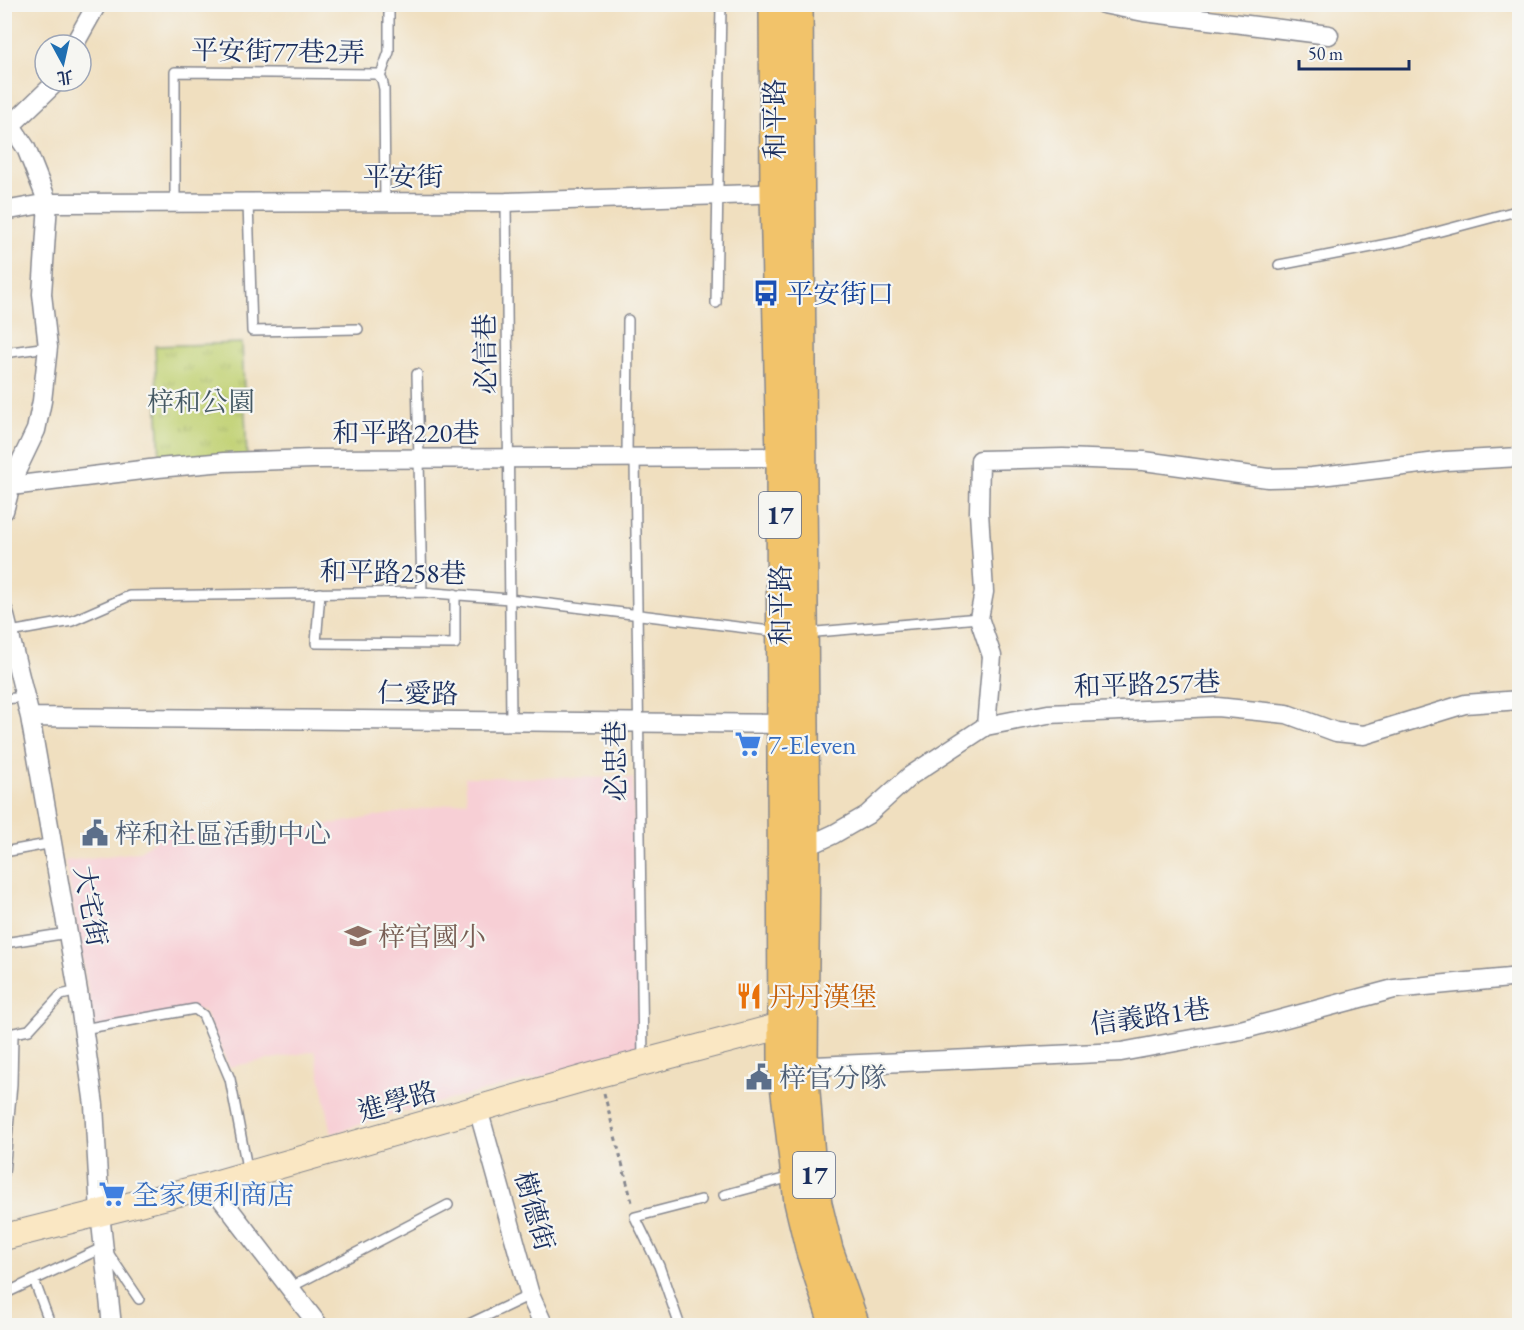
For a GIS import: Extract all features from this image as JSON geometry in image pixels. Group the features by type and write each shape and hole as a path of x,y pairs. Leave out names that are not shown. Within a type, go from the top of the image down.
{"main road":[{"name":"和平路","path":"773,4 774,194 792,458"},
{"name":"和平路","path":"793,1022 792,458 802,192 799,4"},
{"name":"和平路","path":"793,1022 806,847 794,724"},
{"name":"17","path":"793,1022 795,1176 810,1252 834,1326"},
{"name":"17","path":"793,1067 818,1204 829,1250 856,1326"}],"street":[{"path":"81,33 98,4"},
{"path":"1103,4 1329,34"},
{"path":"4,511 13,478 36,430 48,347 42,294 48,203 26,147 7,127 44,93"},
{"name":"平安街","path":"4,211 48,203 506,202 802,192"},
{"path":"986,726 992,656 979,618 984,592 979,512 980,460 1063,458 1144,461 1268,478 1312,477 1446,461 1520,457"},
{"name":"和平路220巷","path":"11,486 224,462 508,458 792,458"},
{"name":"大宅街","path":"4,612 30,717 78,991 94,1106 100,1213 112,1326"},
{"name":"和平路257巷","path":"806,847 867,815 910,776 986,726 1048,714 1217,706 1287,714 1336,732 1364,735 1465,704 1520,700"},
{"name":"仁愛路","path":"30,717 794,724"},
{"name":"信義路1巷","path":"793,1067 1121,1052 1241,1030 1394,988 1520,977"},
{"name":"進學路","path":"4,1237 248,1175 599,1074 793,1022"},
{"name":"樹德街","path":"478,1109 530,1295 544,1326"},
{"path":"211,1185 320,1326"}],"lane":[{"path":"386,203 384,88 380,77 388,52 389,4"},
{"path":"717,303 721,4"},
{"name":"平安街77巷2弄","path":"175,202 175,72 377,74 380,77"},
{"path":"248,202 252,331 358,329"},
{"name":"必信巷","path":"506,202 511,721"},
{"path":"1279,265 1403,241 1520,210"},
{"name":"必忠巷","path":"628,320 637,614 643,1063"},
{"path":"4,353 48,347"},
{"path":"417,374 422,592"},
{"name":"和平路258巷","path":"10,643 72,621 129,596 422,592 509,599 792,632 979,618"},
{"path":"320,593 316,643 455,644 455,594"},
{"path":"4,699 26,697"},
{"path":"4,852 52,843"},
{"path":"4,943 68,933"},
{"path":"4,1173 12,1084 9,1035 29,1030 61,995 78,991"},
{"path":"83,1029 195,1009 203,1014 231,1079 248,1175"},
{"path":"724,1194 795,1176"},
{"path":"680,1326 659,1266 635,1217 701,1200"},
{"path":"291,1287 448,1205"},
{"path":"4,1294 104,1247 139,1299"},
{"path":"34,1280 51,1326"},
{"path":"465,1326 530,1295"}],"path":[{"path":"599,1074 635,1217"}],"shaded area":[{"name":"梓官國小","path":"465,777 633,778 640,1052 385,1116 332,1134 315,1051 229,1067 203,1010 95,1031 65,861 139,852 163,834 177,833 239,840 467,801"}],"green space":[{"name":"梓和公園","path":"242,343 247,457 160,460 155,346"}],"place":[{"name":"平安街口","path":"766,293"},
{"name":"7-Eleven","path":"748,744"},
{"name":"梓和社區活動中心","path":"95,833"},
{"name":"梓官國小","path":"358,936"},
{"name":"丹丹漢堡","path":"749,996"},
{"name":"梓官分隊","path":"759,1077"},
{"name":"全家便利商店","path":"112,1194"}]}
